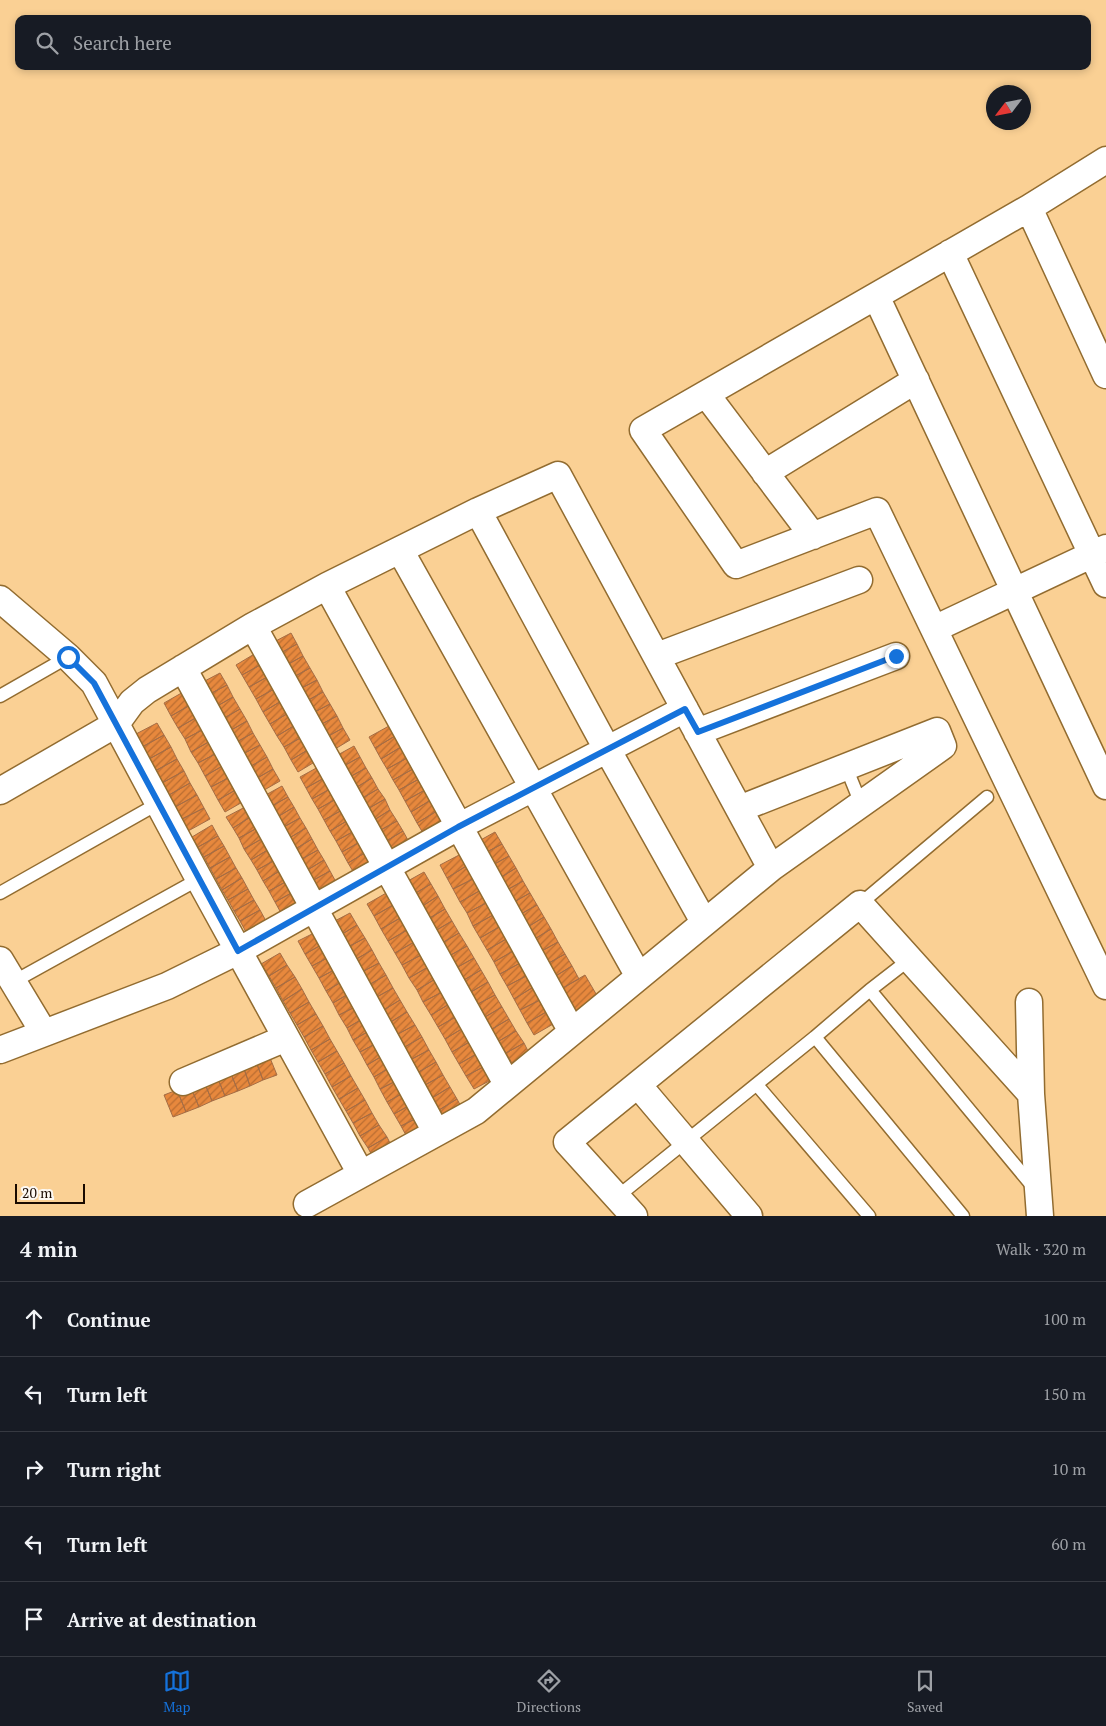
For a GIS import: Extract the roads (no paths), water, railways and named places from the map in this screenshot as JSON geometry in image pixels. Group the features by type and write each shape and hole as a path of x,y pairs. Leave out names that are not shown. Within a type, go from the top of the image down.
{"street":[{"path":"1103,169 1029,208 643,430 736,565 877,511 1106,986"},
{"path":"1029,208 1106,375"},
{"path":"950,253 1099,551 1106,584"},
{"path":"876,296 1106,786"},
{"path":"766,473 916,380"},
{"path":"706,394 813,536"},
{"path":"0,791 116,724 132,702 147,690 252,626 327,586 478,511 558,475 771,868"},
{"path":"478,511 607,749 704,922"},
{"path":"400,550 638,975"},
{"path":"934,629 1099,551"},
{"path":"657,656 859,580"},
{"path":"327,586 571,1030"},
{"path":"0,599 68,657 94,683 238,951 361,1174"},
{"path":"252,626 507,1084"},
{"path":"698,732 896,656"},
{"path":"183,668 436,1132"},
{"path":"0,1050 167,986 238,951 458,827 685,709"},
{"path":"307,1204 476,1111 571,1030 771,868 943,746 937,731 738,809"},
{"path":"626,1207 567,1142 860,904 1031,1094"},
{"path":"0,960 44,1033"},
{"path":"1029,1002 1031,1094 1040,1206"},
{"path":"183,1082 286,1038"},
{"path":"638,1085 749,1216"}],"lane":[{"path":"0,696 68,657"},
{"path":"846,767 861,804"},
{"path":"860,904 987,797"},
{"path":"0,893 159,803"},
{"path":"13,982 199,879"},
{"path":"626,1207 686,1142 910,958"},
{"path":"870,990 1040,1206"},
{"path":"815,1037 963,1216"},
{"path":"757,1085 869,1216"}]}
